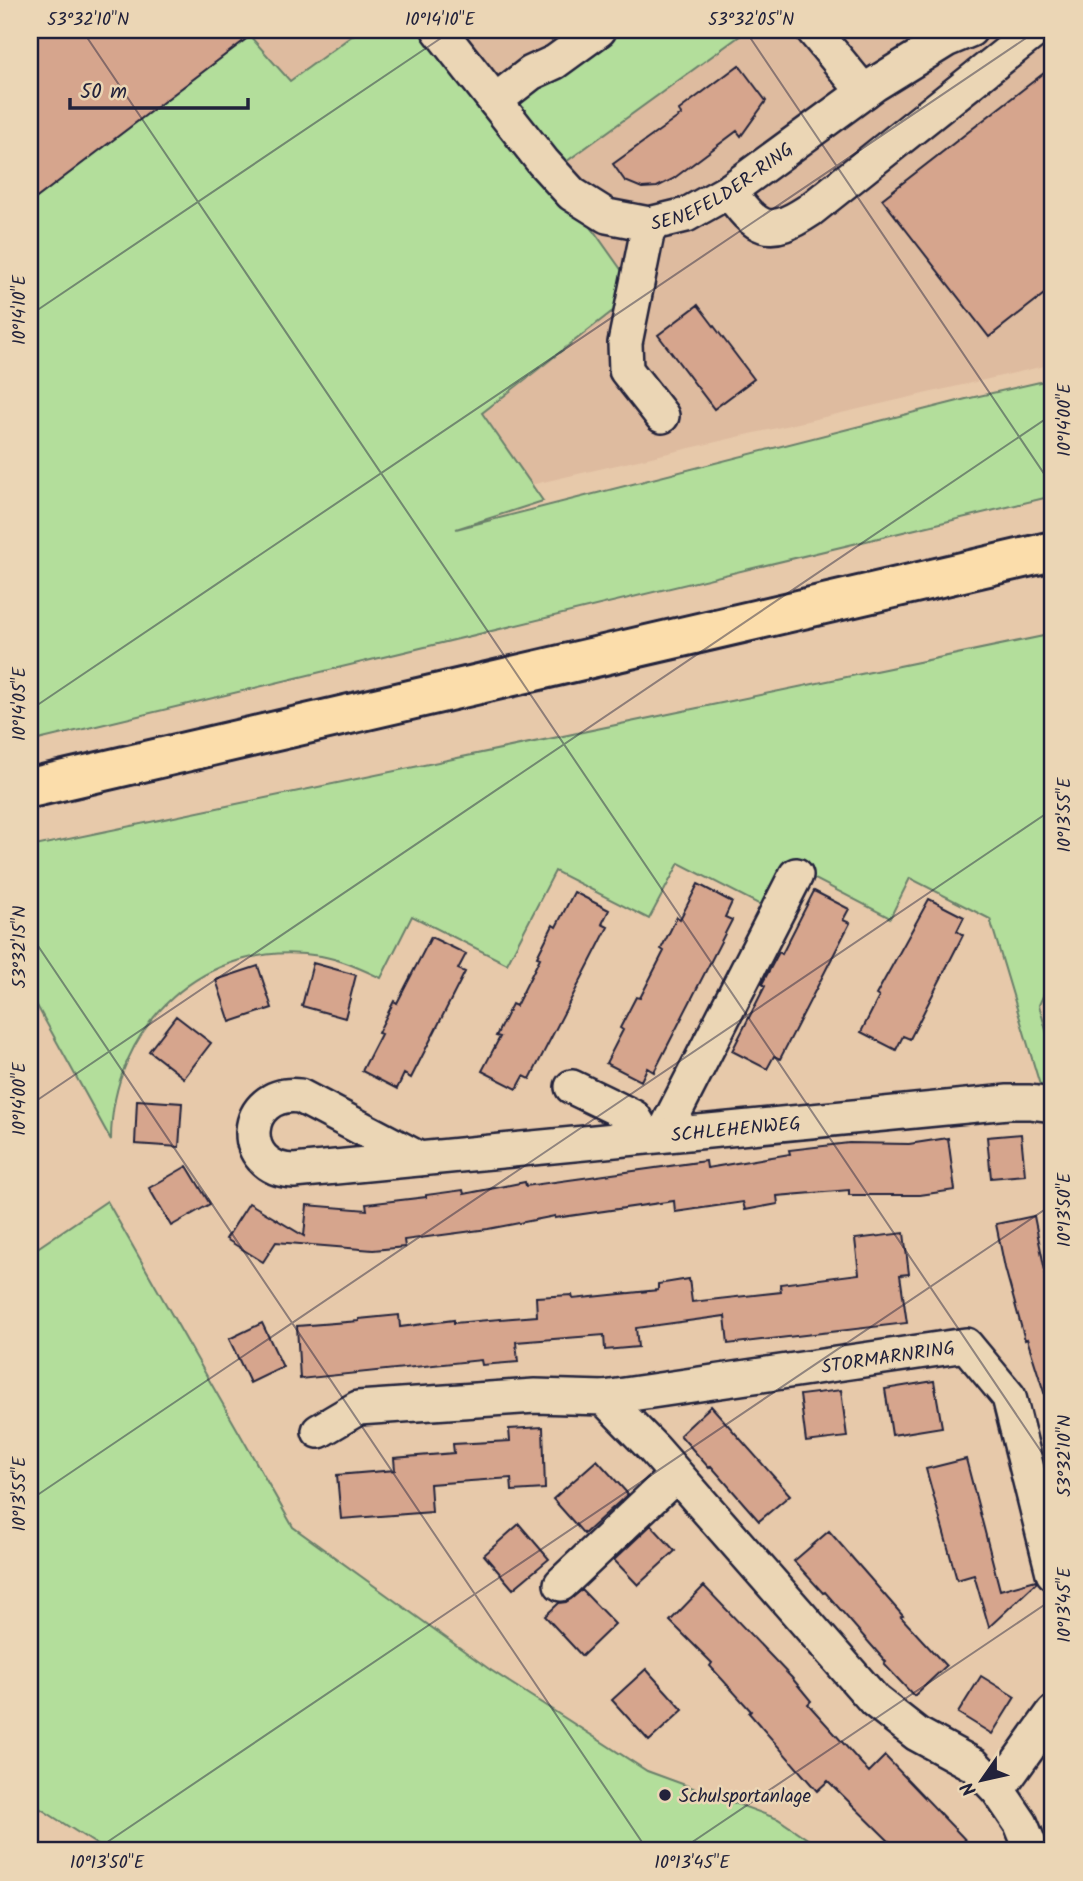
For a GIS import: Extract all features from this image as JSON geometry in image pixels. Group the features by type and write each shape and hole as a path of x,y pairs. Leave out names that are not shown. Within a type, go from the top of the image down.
{"highway":[{"path":"30,788 1053,551"}],"street":[{"name":"SENEFELDER-RING","path":"439,30 543,162 572,194 607,216 649,225 686,215 729,191 864,92 946,40 970,30"},
{"path":"495,101 531,73 555,62 599,30"},
{"path":"813,30 864,92"},
{"path":"729,191 742,209 757,222 774,228 788,225 1036,30"},
{"path":"649,225 625,343 626,370 662,416"},
{"path":"572,1087 634,1117 652,1136 796,876"},
{"name":"SCHLEHENWEG","path":"420,1158 1008,1102 1053,1105"},
{"name":"STORMARNRING","path":"319,1431 358,1408 535,1396 604,1398 966,1345 1009,1397 1053,1573"},
{"path":"604,1398 676,1475 874,1702 917,1734 974,1765 998,1790 1021,1824 1032,1851"},
{"path":"561,1584 676,1475"},
{"path":"998,1790 1053,1713"}],"shaded area":[{"path":"30,30 1053,30 1053,364 431,508 30,355"}],"green space":[{"path":"360,30 439,30 493,98 585,30 748,30 552,172 637,292 482,413 543,501 456,529 1053,379 1053,496 30,742 30,203 250,36 290,81"},
{"path":"1053,634 1053,974 1039,1005 1053,1055 1053,1095 1043,1095 990,919 910,878 890,918 796,869 774,912 679,863 649,919 555,871 507,964 412,916 381,978 344,962 321,956 279,953 239,960 204,975 172,998 147,1026 128,1060 115,1099 111,1140 30,993 30,847"},
{"path":"107,1201 293,1527 489,1669 647,1771 778,1819 825,1851 107,1851 30,1802 30,1253"}],"building":[{"path":"30,30 258,30 30,203"},
{"path":"739,65 766,101 741,136 737,131 673,179 657,187 642,188 625,181 613,164 681,115 679,110"},
{"path":"1053,66 1053,287 989,337 882,199"},
{"path":"698,305 754,379 714,409 658,335"},
{"path":"698,884 732,902 725,917 732,920 654,1072 647,1068 641,1081 606,1063 636,997 640,998 664,951 661,949 677,917 680,919"},
{"path":"814,891 849,909 843,920 850,923 780,1059 774,1056 767,1069 732,1051 765,986 762,984 779,952 782,954"},
{"path":"574,892 609,910 602,924 608,927 530,1079 524,1076 517,1089 482,1071 500,1037 496,1036 512,1004 516,1006 553,925 556,927"},
{"path":"929,899 964,917 957,931 963,935 910,1039 903,1036 896,1050 861,1032 879,997 876,995"},
{"path":"431,937 466,954 458,969 465,972 411,1078 404,1074 397,1089 362,1071 394,1001 397,1003"},
{"path":"313,963 356,975 345,1018 302,1006"},
{"path":"258,966 272,1008 230,1022 216,980"},
{"path":"176,1016 211,1043 184,1078 149,1051"},
{"path":"137,1100 182,1103 179,1147 135,1144"},
{"path":"1021,1134 1025,1175 991,1178 987,1137"},
{"path":"948,1138 955,1190 920,1195 849,1195 849,1190 777,1196 778,1204 745,1210 743,1202 675,1212 674,1201 555,1216 488,1229 404,1240 405,1247 373,1250 276,1242 263,1262 226,1239 249,1203 304,1236 307,1205 367,1210 366,1204 463,1190 464,1194 525,1182 526,1186 706,1161 707,1168 790,1154 789,1150 849,1143 909,1144"},
{"path":"187,1166 210,1204 171,1226 149,1188"},
{"path":"1034,1216 1048,1286 1053,1285 1053,1407 1049,1408 1027,1339 1025,1340 996,1224"},
{"path":"904,1233 909,1274 900,1275 907,1323 728,1344 725,1316 636,1328 638,1347 605,1350 604,1335 516,1342 518,1362 482,1365 481,1360 300,1379 297,1326 399,1315 400,1327 454,1320 454,1323 537,1316 536,1297 572,1295 573,1299 658,1290 658,1284 689,1279 692,1302 781,1292 780,1284 859,1274 855,1239"},
{"path":"262,1323 283,1367 250,1383 229,1339"},
{"path":"934,1381 942,1427 892,1435 885,1389"},
{"path":"841,1390 847,1437 806,1442 800,1395"},
{"path":"711,1406 790,1495 759,1521 680,1435"},
{"path":"543,1427 545,1489 512,1491 511,1478 430,1484 432,1512 341,1519 337,1475 395,1470 394,1458 454,1453 453,1444 510,1441 509,1429"},
{"path":"966,1459 1000,1590 1036,1580 1037,1582 989,1627 974,1575 957,1580 926,1469"},
{"path":"597,1460 628,1494 584,1534 553,1499"},
{"path":"519,1524 549,1559 513,1589 484,1555"},
{"path":"651,1525 675,1551 638,1585 614,1560"},
{"path":"829,1531 946,1666 914,1696 825,1592 823,1593 794,1561"},
{"path":"704,1586 792,1678 811,1701 808,1704 869,1772 885,1756 976,1851 899,1851 828,1781 817,1791 710,1666 712,1663 670,1621"},
{"path":"582,1590 615,1624 582,1656 545,1616 559,1603 566,1602"},
{"path":"646,1669 683,1710 649,1741 612,1700"},
{"path":"981,1676 1015,1697 992,1734 958,1713"}],"place":[{"name":"Schulsportanlage","path":"665,1795"}]}
